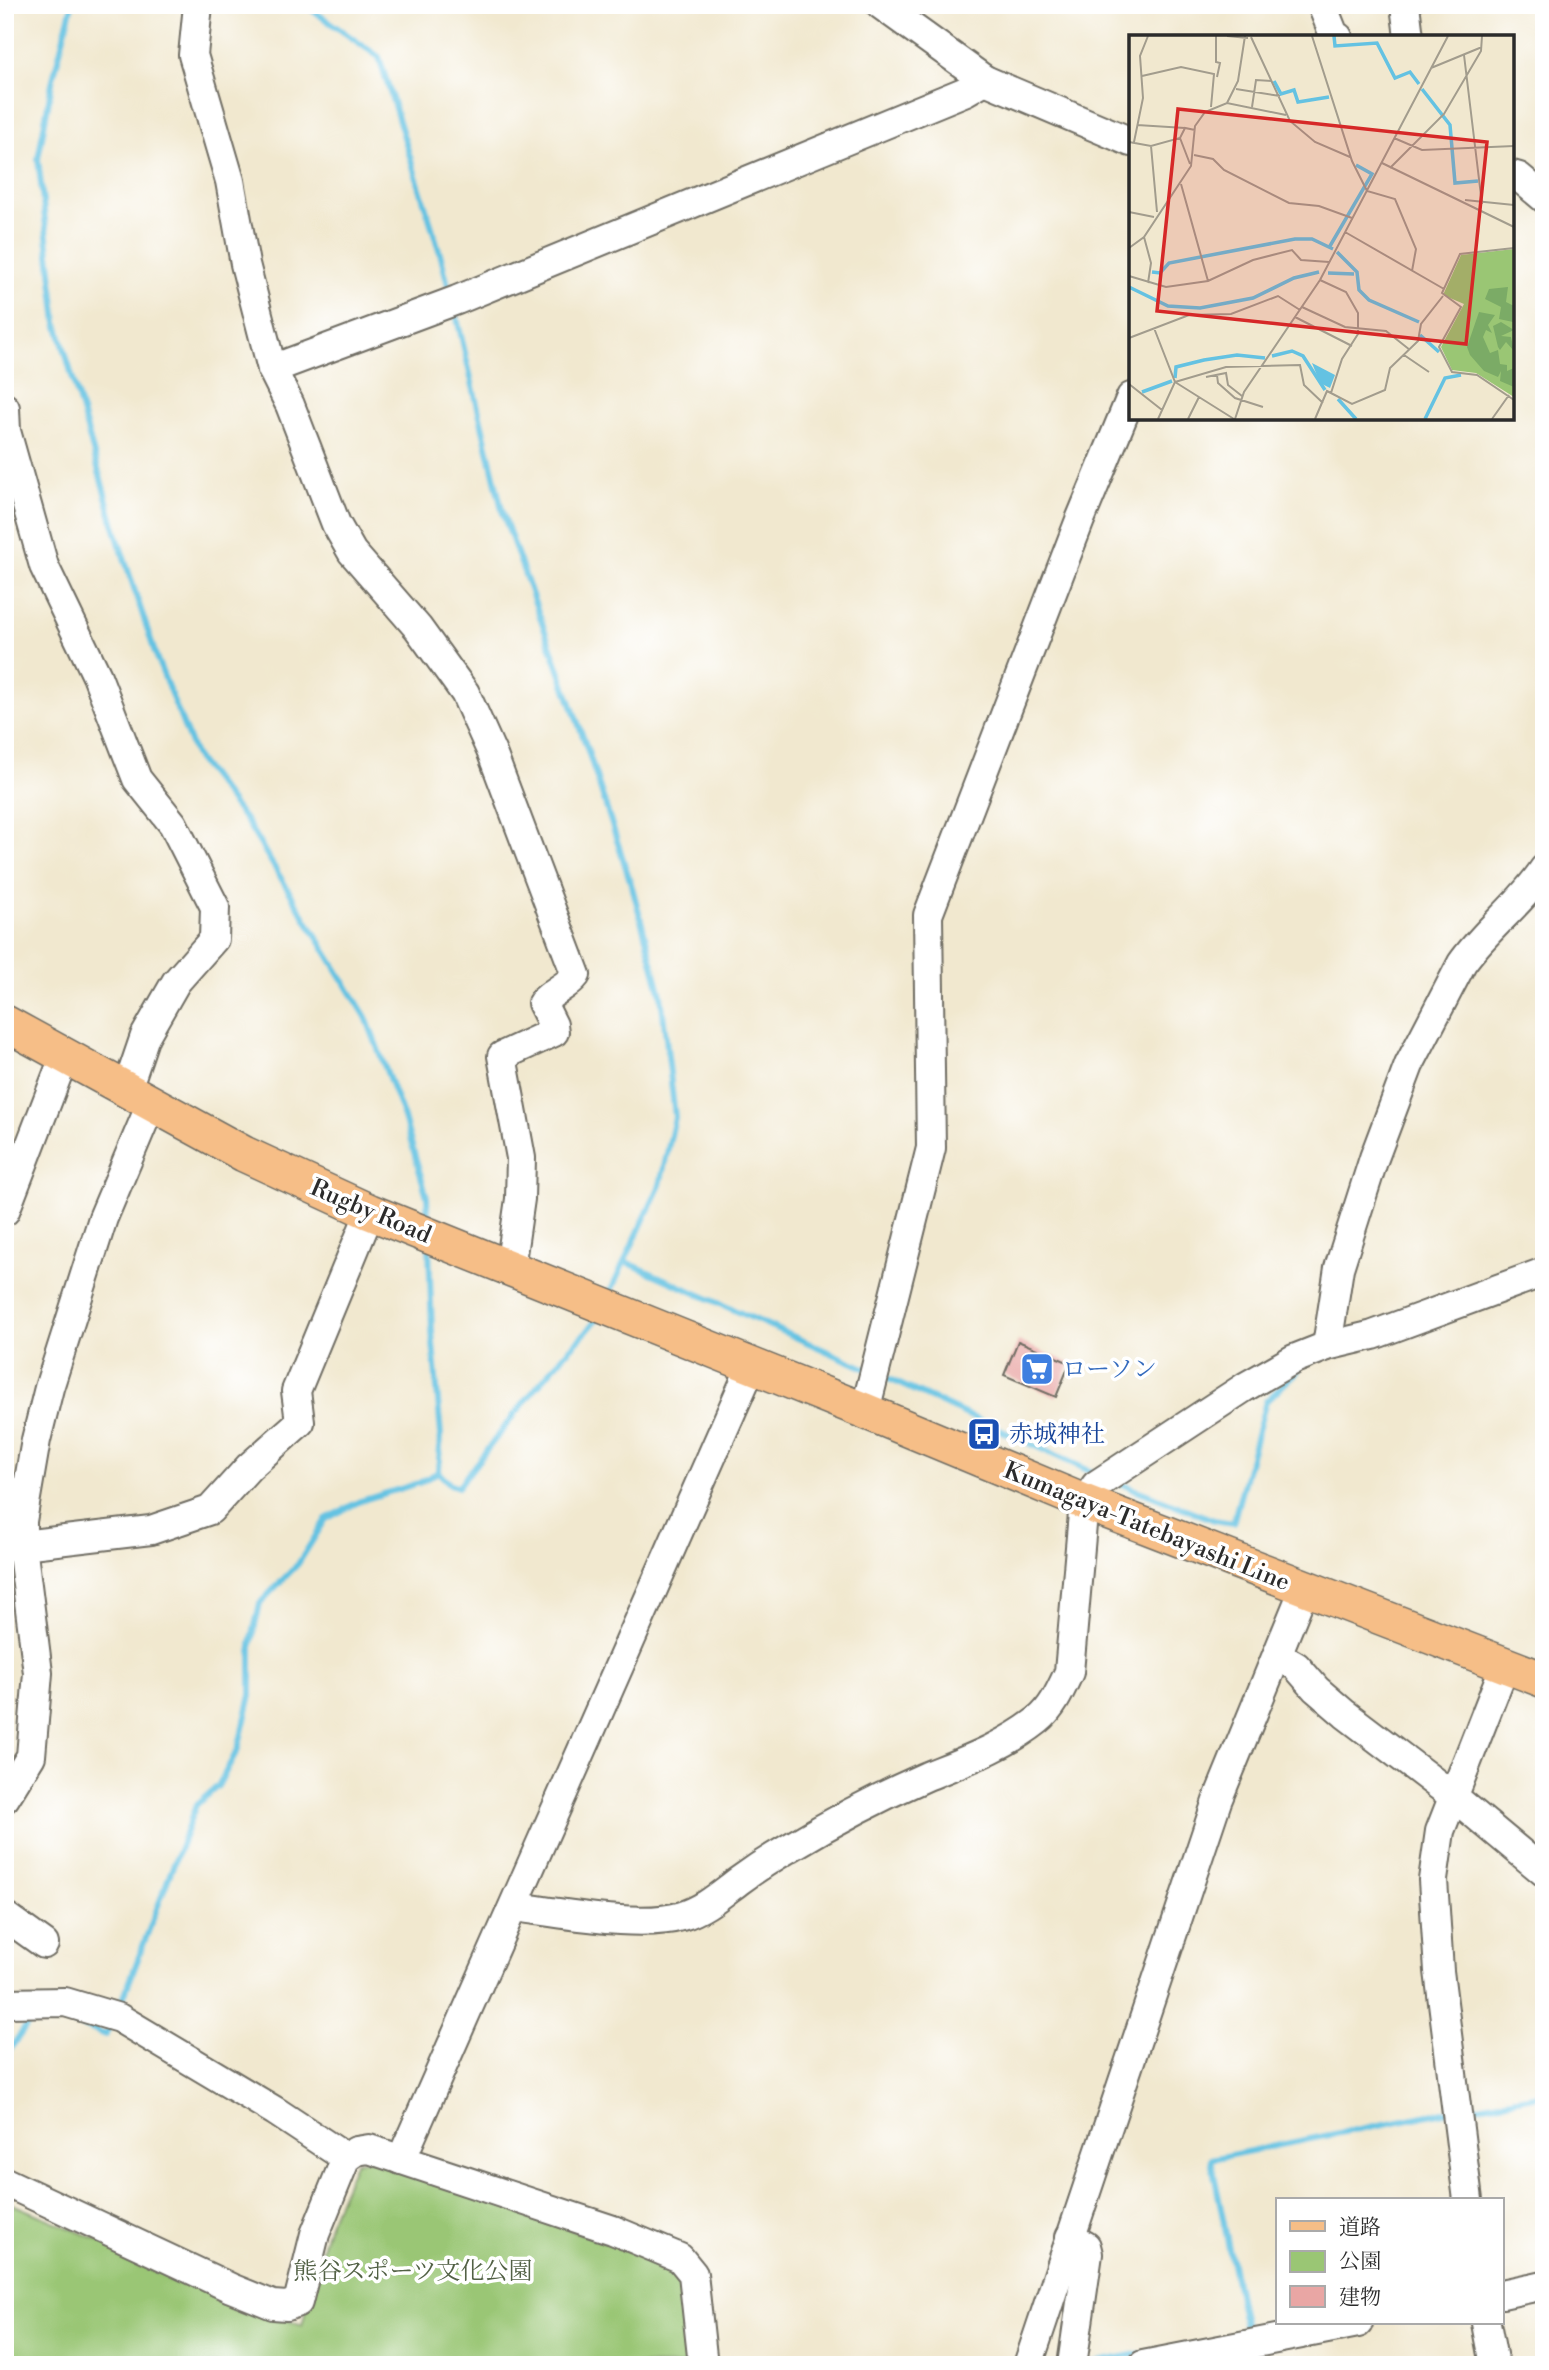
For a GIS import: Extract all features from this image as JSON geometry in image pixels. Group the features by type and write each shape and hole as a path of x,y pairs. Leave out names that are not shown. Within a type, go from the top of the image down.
{"main road":[{"name":"Rugby Road","path":"5,1023 244,1154 370,1212 752,1365"},
{"name":"Kumagaya-Tatebayashi Line","path":"752,1365 871,1385 1084,1502 1544,1680"}],"street":[{"path":"198,5 193,55 230,181 245,264 272,369 290,405 336,524 352,552 418,628 465,693 492,753 576,975 542,1003 554,1032 502,1056 521,1158 520,1199 510,1268"},
{"path":"881,5 985,80 1129,142"},
{"path":"1322,5 1334,35"},
{"path":"1405,5 1409,35"},
{"path":"272,369 457,300 966,91 985,80"},
{"path":"1514,176 1544,198"},
{"path":"871,1385 931,1148 928,915 1080,520 1129,402"},
{"path":"5,408 6,431 44,566 97,676 137,779 173,824 215,908 214,939 176,982 145,1036 139,1095 49,1388 36,1440 22,1521 14,1546 38,1673 31,1756 5,1798"},
{"path":"1327,1346 1339,1268 1374,1158 1409,1065 1462,962 1472,948 1521,899 1544,869"},
{"path":"5,1211 65,1055"},
{"path":"14,1546 151,1530 210,1510 249,1467 300,1422 296,1391 370,1212"},
{"path":"514,1907 638,1921 681,1917 715,1900 741,1879 789,1848 924,1777 977,1757 1039,1720 1058,1697 1069,1672 1084,1502 1096,1485 1245,1387 1294,1359 1327,1346 1373,1335 1544,1272"},
{"path":"401,2160 752,1365"},
{"path":"1028,2365 1217,1801 1304,1589"},
{"path":"1277,1656 1296,1666 1316,1689 1345,1714 1454,1797 1544,1872"},
{"path":"1468,2198 1439,1971 1433,1880 1440,1830 1504,1665"},
{"path":"5,1916 44,1944"},
{"path":"5,2003 65,2002 119,2018 275,2111 346,2158"},
{"path":"5,2182 231,2288 273,2305 287,2306 298,2302 314,2234 346,2158 356,2151 369,2149 613,2230 680,2258 693,2274 704,2365"},
{"path":"1070,2237 1086,2246 1088,2254 1072,2365"},
{"path":"1504,2294 1544,2286"},
{"path":"1143,2365 1353,2324"},
{"path":"1486,2324 1494,2365"}],"green space":[{"name":"熊谷スポーツ文化公園","path":"375,2160 673,2266 687,2285 695,2365 5,2365 5,2201 302,2325 328,2226 356,2161"}],"building":[{"name":"ローソン","path":"1018,1341 1070,1363 1056,1397 1004,1375"}],"waterway":[{"path":"72,5 52,83 38,159 57,323 117,536 157,659 196,757 246,821 366,1017 404,1118 427,1197 428,1224"},
{"path":"305,5 379,57 450,293"},
{"path":"455,310 503,514 587,748 633,890 661,995 675,1117 660,1185 608,1297"},
{"path":"429,1248 432,1331 441,1435 438,1472"},
{"path":"626,1262 867,1369"},
{"path":"438,1472 450,1484 458,1487 538,1385 599,1316"},
{"path":"1116,1482 1214,1520 1233,1523 1266,1401 1297,1372"},
{"path":"880,1375 1096,1474"},
{"path":"118,2012 196,1805 218,1786 238,1749 251,1695 251,1644 260,1603 298,1564 326,1519 360,1501 419,1483 438,1472"},
{"path":"5,2056 37,2011"},
{"path":"49,2013 106,2035 112,2024"},
{"path":"1463,2109 1544,2094"},
{"path":"1243,2335 1245,2328 1211,2159 1449,2111"},
{"path":"1083,2365 1139,2354"}],"place":[{"name":"ローソン","path":"1037,1369"},
{"name":"赤城神社","path":"984,1434"}]}
